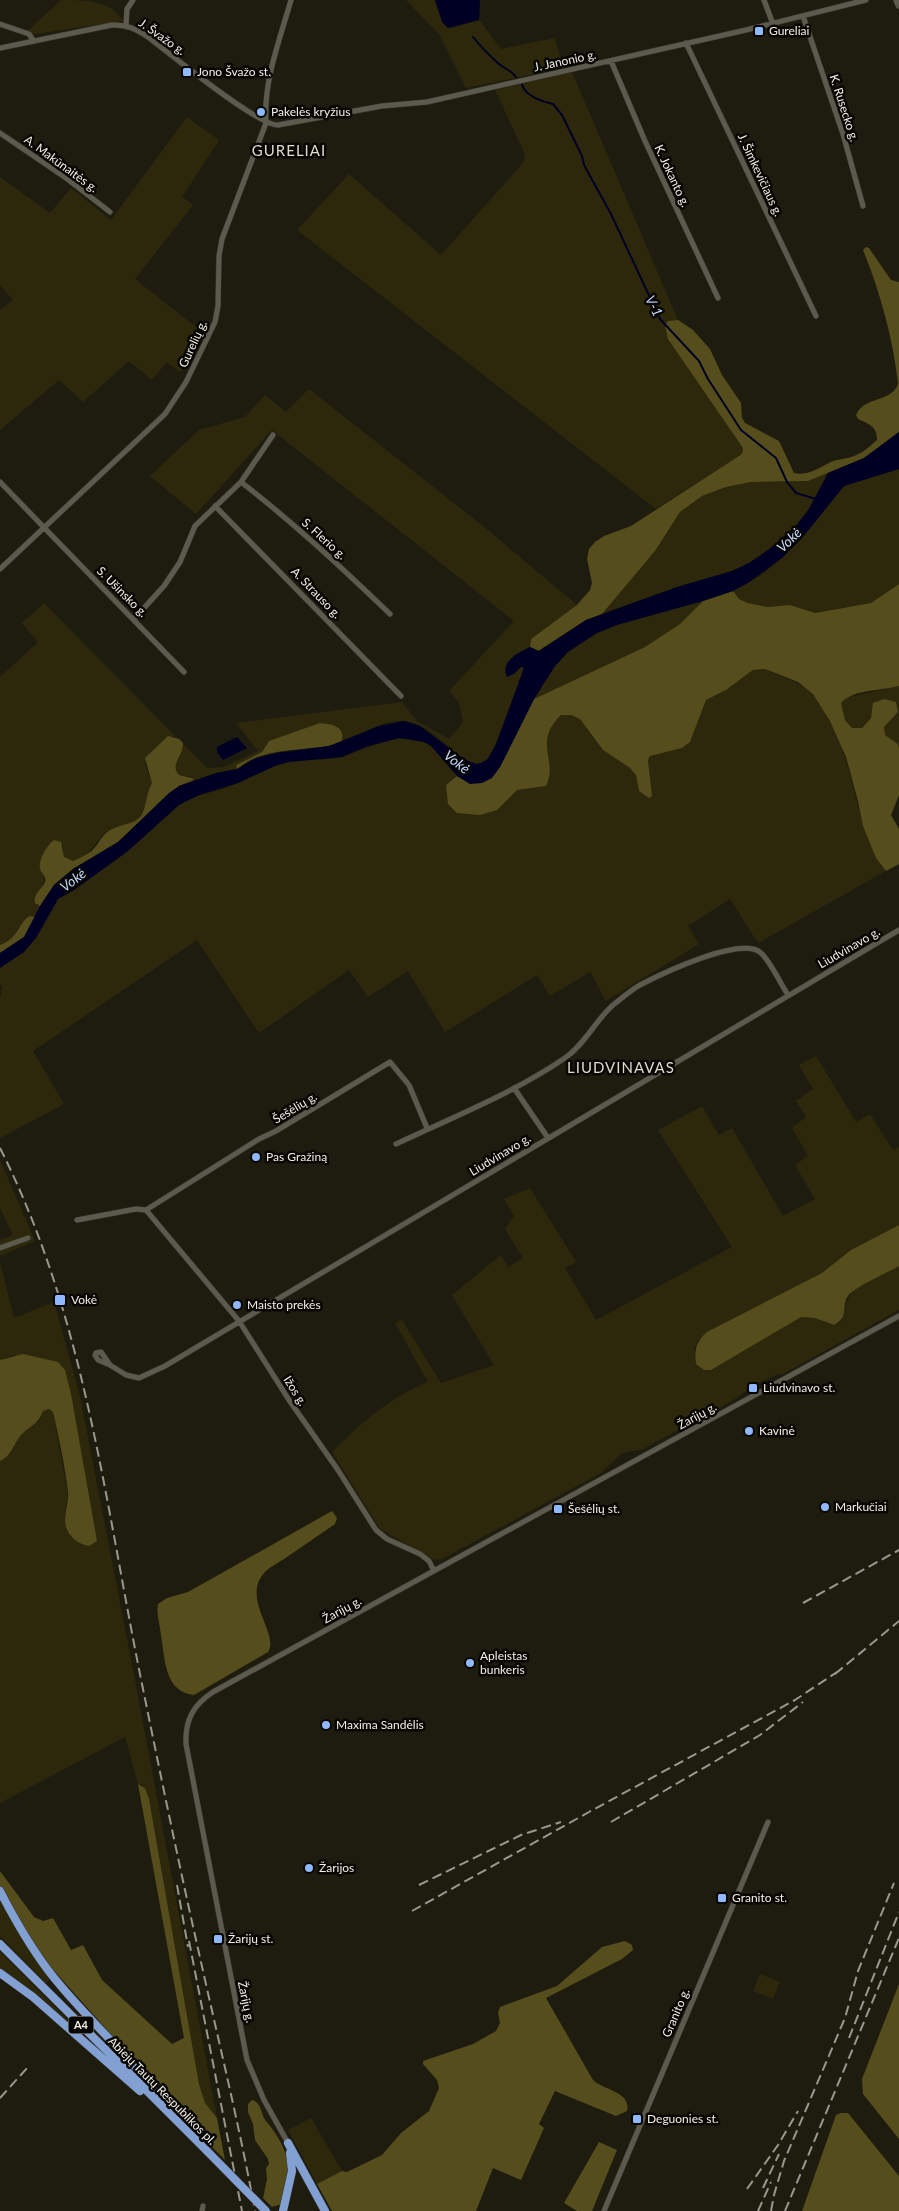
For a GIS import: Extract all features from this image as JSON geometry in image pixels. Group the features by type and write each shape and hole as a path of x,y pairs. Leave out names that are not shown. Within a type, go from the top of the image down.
{"highway":[{"path":"0,1891 21,1931 47,1968 140,2074 173,2117"},
{"name":"Abiejų Tautų Respublikos pl.","path":"0,1944 266,2211"},
{"path":"0,1973 33,1997 130,2083 162,2107"},
{"path":"288,2143 325,2211"},
{"path":"283,2211 291,2183 292,2163 288,2143"},
{"path":"291,2183 298,2177 307,2180"}],"main road":[{"path":"897,0 899,5"}],"street":[{"path":"126,25 126,13 133,0"},
{"name":"Gurelių g.","path":"0,569 159,422 186,382 215,322 218,306 219,256 222,239 266,123 265,110 276,49 291,0"},
{"path":"764,0 773,24"},
{"name":"J. Janonio g.","path":"266,123 278,126 382,106 427,102 773,24 866,0"},
{"name":"K. Rusecko g.","path":"803,16 843,134 863,206"},
{"path":"0,24 29,34 33,40"},
{"name":"J. Švažo g.","path":"0,48 112,25 126,25 135,28 148,37 222,93 266,123"},
{"name":"J. Šimkevičiaus g.","path":"686,44 816,316"},
{"name":"K. Jokanto g.","path":"611,60 645,141 718,298"},
{"name":"A. Makūnaitės g.","path":"0,133 66,178 110,212"},
{"path":"134,619 164,586 180,562 195,526 241,482 273,435"},
{"name":"S. Ušinsko g.","path":"0,482 184,672"},
{"name":"S. Flerio g.","path":"241,482 282,514 325,552 390,614"},
{"name":"A. Strauso g.","path":"215,506 401,696"},
{"name":"Liudvinavo g.","path":"110,1365 126,1375 144,1377 899,930"},
{"path":"396,1144 514,1088 575,1050 603,1015 632,990 704,956 723,951 753,949 761,952 788,995"},
{"name":"Šešėlių g.","path":"146,1210 258,1139 276,1131 390,1062 409,1085 427,1128"},
{"path":"514,1088 548,1138"},
{"path":"77,1220 146,1210"},
{"name":"Ižos g.","path":"146,1210 239,1321 376,1530 387,1539 426,1558 434,1571"},
{"path":"0,1248 28,1238"},
{"name":"Žarijų g.","path":"288,2143 264,2100 247,2060 186,1744 186,1726 195,1707 213,1692 899,1316"},
{"name":"Granito g.","path":"604,2211 768,1822"}],"shaded area":[{"path":"61,0 88,1 105,5 118,14 123,21 22,36"},
{"path":"406,0 435,0 437,8 452,28 479,20 501,49 555,38 563,68 466,88 439,34"},
{"path":"572,72 678,320 669,321 743,448 742,454 656,509 297,230 349,174 441,255 523,163 525,154 495,90"},
{"path":"187,117 219,140 182,197 193,205 135,279 206,335 180,372 167,362 152,380 129,361 83,402 59,380 0,430 0,310 13,300 0,285 0,177 50,213 71,188 111,220"},
{"path":"866,247 869,248 891,280 899,282 899,432 864,458 808,481 751,482 726,487 702,496 680,512 655,551 602,614 586,620 538,651 530,647 531,639 577,605 590,590 592,583 587,559 589,549 595,542 604,536 631,526 742,454 743,448 668,339 665,325 668,321 678,320 693,330 710,349 722,375 741,403 742,418 745,423 779,441 794,473 809,472 833,461 855,456 877,440 874,429 869,424 858,419 856,415 865,405 890,394 898,384 885,316 863,250"},
{"path":"309,389 483,526 577,605 531,639 530,647 514,655 514,674 521,667 524,667 500,735 487,758 481,763 477,764 468,761 428,730 406,721 390,722 381,725 341,743 343,738 269,741 262,752 236,765 237,769 194,780 192,777 179,775 176,771 176,763 183,744 207,768 223,767 258,751 236,723 402,702 417,721 449,739 463,722 459,702 449,691 514,621 272,430 196,514 150,476 199,430 245,417 265,395 286,412"},
{"path":"899,469 899,584 871,603 815,613 790,605 767,607 739,599 733,591 761,575 782,558 802,538 844,486"},
{"path":"828,473 809,509 795,527 749,563 732,571 677,587 602,614 655,551 680,512 702,496 726,487 751,482 808,481"},
{"path":"899,584 899,686 853,695 841,703 845,720 852,728 862,728 871,718 873,703 884,699 896,702 898,712 884,727 885,735 898,744 899,748 899,795 891,815 899,829 899,864 886,871 876,858 863,826 846,757 830,721 813,694 798,682 765,669 753,670 726,690 706,700 690,742 682,748 650,756 648,760 652,796 649,798 639,791 636,775 630,768 603,750 580,719 571,715 561,715 548,734 547,743 550,768 546,786 517,790 497,810 480,815 457,813 448,804 446,785 457,776 471,784 500,767 534,699 645,647 680,624 703,601 733,591 739,599 748,603 767,607 790,605 815,613 871,603"},
{"path":"703,601 680,624 645,647 534,699 555,666 569,651 585,639 623,622"},
{"path":"44,603 180,741 174,736 145,763 152,783 141,816 134,822 106,832 90,851 80,858 67,860 64,857 63,846 41,872 44,880 36,898 35,903 40,906 35,917 31,916 26,919 14,935 0,945 0,677 38,642 22,623"},
{"path":"765,669 796,682 807,689 816,697 825,712 843,752 867,833 886,871 758,943 730,899 688,926 699,944 606,1001 590,972 550,996 537,975 445,1032 408,971 368,997 349,970 259,1033 197,940 33,1051 64,1104 0,1138 0,1000 2,987 0,984 0,968 36,938 58,899 74,890 128,851 179,805 282,763 342,757 391,740 412,739 427,743 432,747 457,776 446,785 497,810 517,790 546,786 550,768 547,743 548,734 561,715 571,715 580,719 603,750 630,768 636,775 639,791 652,796 648,760 651,755 682,748 690,742 706,700 726,690 753,670"},
{"path":"899,686 899,748 898,744 885,735 884,727 898,712 871,718 862,728 852,728 845,720 841,703 845,698"},
{"path":"320,723 338,727 342,733 341,743 263,755 237,769 236,765 262,752 269,741"},
{"path":"168,736 179,739 183,743 183,748 176,763 176,771 179,775 194,780 179,786 118,842 73,869 54,885 40,906 35,903 35,897 44,885 45,880 40,870 40,861 46,849 54,840 61,842 64,857 73,861 91,851 109,831 131,823 141,816 152,783 145,758"},
{"path":"31,916 35,917 24,937 0,953 0,945 12,938 24,921"},
{"path":"816,1056 856,1122 870,1114 893,1150 899,1147 899,1225 851,1250 822,1273 698,1340 694,1350 696,1364 801,1317 815,1318 834,1325 841,1321 844,1307 852,1291 899,1266 899,1310 781,1375 780,1373 746,1389 746,1391 732,1401 643,1449 622,1453 601,1473 442,1559 435,1560 380,1529 332,1452 376,1412 414,1388 428,1382 395,1323 402,1320 441,1383 494,1365 452,1295 501,1255 508,1267 523,1258 505,1229 514,1216 504,1199 530,1188 576,1262 565,1268 596,1320 732,1247 658,1130 702,1106 719,1135 732,1128 783,1216 815,1199 795,1165 808,1156 792,1128 806,1117 796,1101 813,1089 799,1065"},
{"path":"0,1160 35,1241 0,1256 0,1240 13,1235 0,1208"},
{"path":"899,1225 899,1266 851,1293 848,1296 842,1318 839,1322 834,1325 815,1318 801,1317 711,1370 704,1370 696,1364 695,1354 697,1346 700,1339 707,1332 822,1273 851,1250"},
{"path":"0,1263 14,1318 54,1302 80,1396 217,2118 205,2103 199,2084 149,1799 143,1785 138,1784 125,1737 0,1803 0,1461 4,1459 20,1435 41,1419 43,1411 49,1409 53,1412 68,1495 65,1514 72,1538 72,1401 71,1394 14,1355 0,1360"},
{"path":"23,1354 58,1362 65,1370 97,1541 89,1546 75,1540 66,1527 65,1518 68,1492 53,1412 49,1409 43,1411 37,1422 19,1437 7,1456 0,1461 0,1360"},
{"path":"332,1511 337,1518 335,1524 270,1568 258,1582 258,1604 269,1636 268,1652 194,1695 184,1693 177,1688 171,1681 165,1663 158,1604 167,1598 188,1592"},
{"path":"138,1784 145,1788 149,1799 199,2084 205,2103 217,2118 225,2160 179,2114 142,2069 48,1964 13,1912 0,1887 0,1871 34,1917 43,1921 53,1918 71,1950 83,1945 102,1980 172,2044 184,2038"},
{"path":"0,1900 28,1948 50,1979 46,1983 0,1936"},
{"path":"625,1941 632,1945 633,1950 622,1959 546,1998 593,2080 621,2095 627,2105 627,2111 616,2116 555,2091 539,2124 544,2128 521,2180 493,2168 476,2211 332,2211 317,2184 342,2171 347,2172 382,2155 401,2133 429,2111 439,2088 437,2080 423,2064 423,2061 473,2044 496,2031 500,2023 498,2013 500,2007 557,1986 602,1947"},
{"path":"0,1952 85,2038 19,1982 0,1969"},
{"path":"760,1974 780,1982 773,1999 753,1991"},
{"path":"899,1984 899,2139 863,2094 862,2079"},
{"path":"252,2100 259,2105 265,2119 278,2137 288,2164 287,2183 282,2204 272,2207 263,2198 267,2179 266,2168 269,2164 268,2159 255,2140 253,2124 248,2112 248,2104"},
{"path":"848,2113 899,2176 899,2211 802,2211 836,2115"},
{"path":"311,2118 342,2171 317,2184 288,2130"},
{"path":"599,2142 617,2150 592,2211 577,2211 564,2203"}],"water":[{"path":"435,0 480,0 479,20 448,28 442,22"},
{"path":"899,432 899,469 844,486 802,538 782,558 748,583 733,591 703,601 617,625 597,633 568,652 555,666 534,699 500,767 492,778 482,783 470,784 457,776 431,746 424,742 399,738 365,747 342,757 289,762 275,766 238,783 199,795 179,805 128,851 74,890 58,899 36,938 24,952 0,968 0,953 24,937 40,906 54,885 73,869 118,842 169,793 179,786 216,773 237,769 256,758 276,753 329,746 379,726 404,721 420,726 464,759 476,764 488,759 496,744 524,668 521,667 514,674 507,677 506,666 511,658 530,647 539,651 586,620 677,587 732,571 749,563 795,527 809,509 828,473 864,458"},
{"path":"237,737 247,748 223,760 217,752 217,747"}],"waterway":[{"name":"V-1","path":"473,37 501,66 516,77"},
{"name":"V-1","path":"522,85 527,92 539,100 553,104 562,115 582,156 584,165 611,214 660,319 699,361 708,379 741,430 776,458 787,482 796,493 816,499"}],"railway":[{"path":"0,1148 29,1213 53,1279 90,1413 163,1788 255,2211"},
{"path":"803,1603 899,1550"},
{"path":"835,1674 899,1621"},
{"path":"412,1911 795,1700 840,1670"},
{"path":"611,1822 760,1735 803,1702"},
{"path":"419,1885 521,1835 561,1822"},
{"path":"771,2211 784,2161 845,2018 858,1971 894,1883"},
{"path":"177,1885 188,1947"},
{"path":"849,2038 899,1912"},
{"path":"785,2211 899,1938"},
{"path":"189,1941 242,2211"},
{"path":"0,2098 28,2067"},
{"path":"747,2189 778,2145 798,2111"},
{"path":"763,2188 779,2154"},
{"path":"758,2211 771,2182"}],"place":[{"name":"Gureliai","path":"759,31"},
{"name":"Jono Švažo st.","path":"187,72"},
{"name":"Pakelės kryžius","path":"261,112"},
{"name":"Pas Gražiną","path":"256,1157"},
{"name":"Vokė","path":"60,1300"},
{"name":"Maisto prekės","path":"237,1305"},
{"name":"Liudvinavo st.","path":"753,1388"},
{"name":"Kavinė","path":"749,1431"},
{"name":"Markučiai","path":"825,1507"},
{"name":"Šešėlių st.","path":"558,1509"},
{"name":"Apleistas bunkeris","path":"470,1663"},
{"name":"Maxima Sandėlis","path":"326,1725"},
{"name":"Žarijos","path":"309,1868"},
{"name":"Granito st.","path":"722,1898"},
{"name":"Žarijų st.","path":"218,1939"},
{"name":"Deguonies st.","path":"637,2119"}],"district":[{"name":"GURELIAI","path":"289,151"},
{"name":"LIUDVINAVAS","path":"621,1068"}]}
